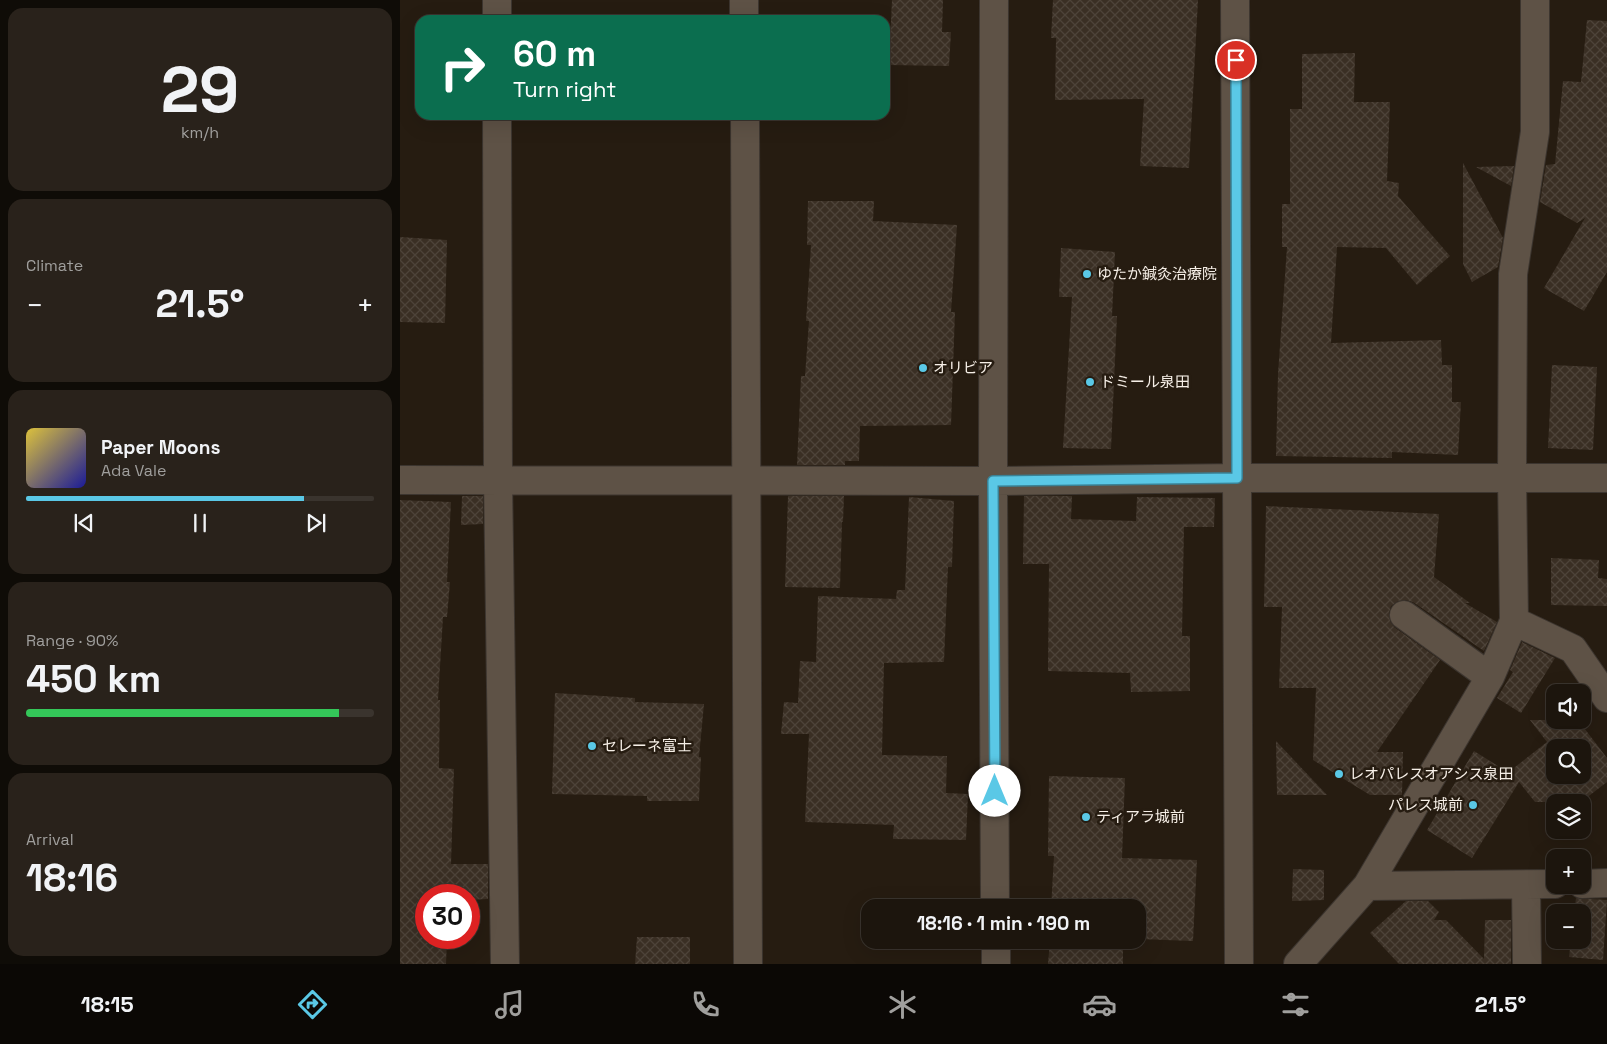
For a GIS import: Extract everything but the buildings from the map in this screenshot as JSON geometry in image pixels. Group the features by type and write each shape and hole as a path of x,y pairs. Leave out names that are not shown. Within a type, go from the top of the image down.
{"street":[{"path":"497,0 497,15"},
{"path":"744,0 744,15"},
{"path":"994,0 993,481 995,899"},
{"path":"1236,0 1239,964"},
{"path":"1298,964 1367,886 1490,677 1514,621 1512,478 1513,274 1536,132 1535,0"},
{"path":"497,120 498,479 505,964"},
{"path":"745,120 748,964"},
{"path":"400,480 993,481 1237,478 1607,478"},
{"path":"1404,615 1490,677"},
{"path":"1514,621 1573,649 1607,698"},
{"path":"1591,884 1607,883"},
{"path":"1367,886 1546,884"},
{"path":"1526,885 1527,964"},
{"path":"996,949 996,964"}],"place":[{"name":"ゆたか鍼灸治療院","path":"1087,274"},
{"name":"オリビア","path":"923,368"},
{"name":"ドミール泉田","path":"1090,382"},
{"name":"セレーネ富士","path":"592,746"},
{"name":"レオパレスオアシス泉田","path":"1339,774"},
{"name":"パレス城前","path":"1473,805"},
{"name":"ティアラ城前","path":"1086,817"}],"route":[{"path":"995,791 993,481 1237,478 1236,60"}]}
